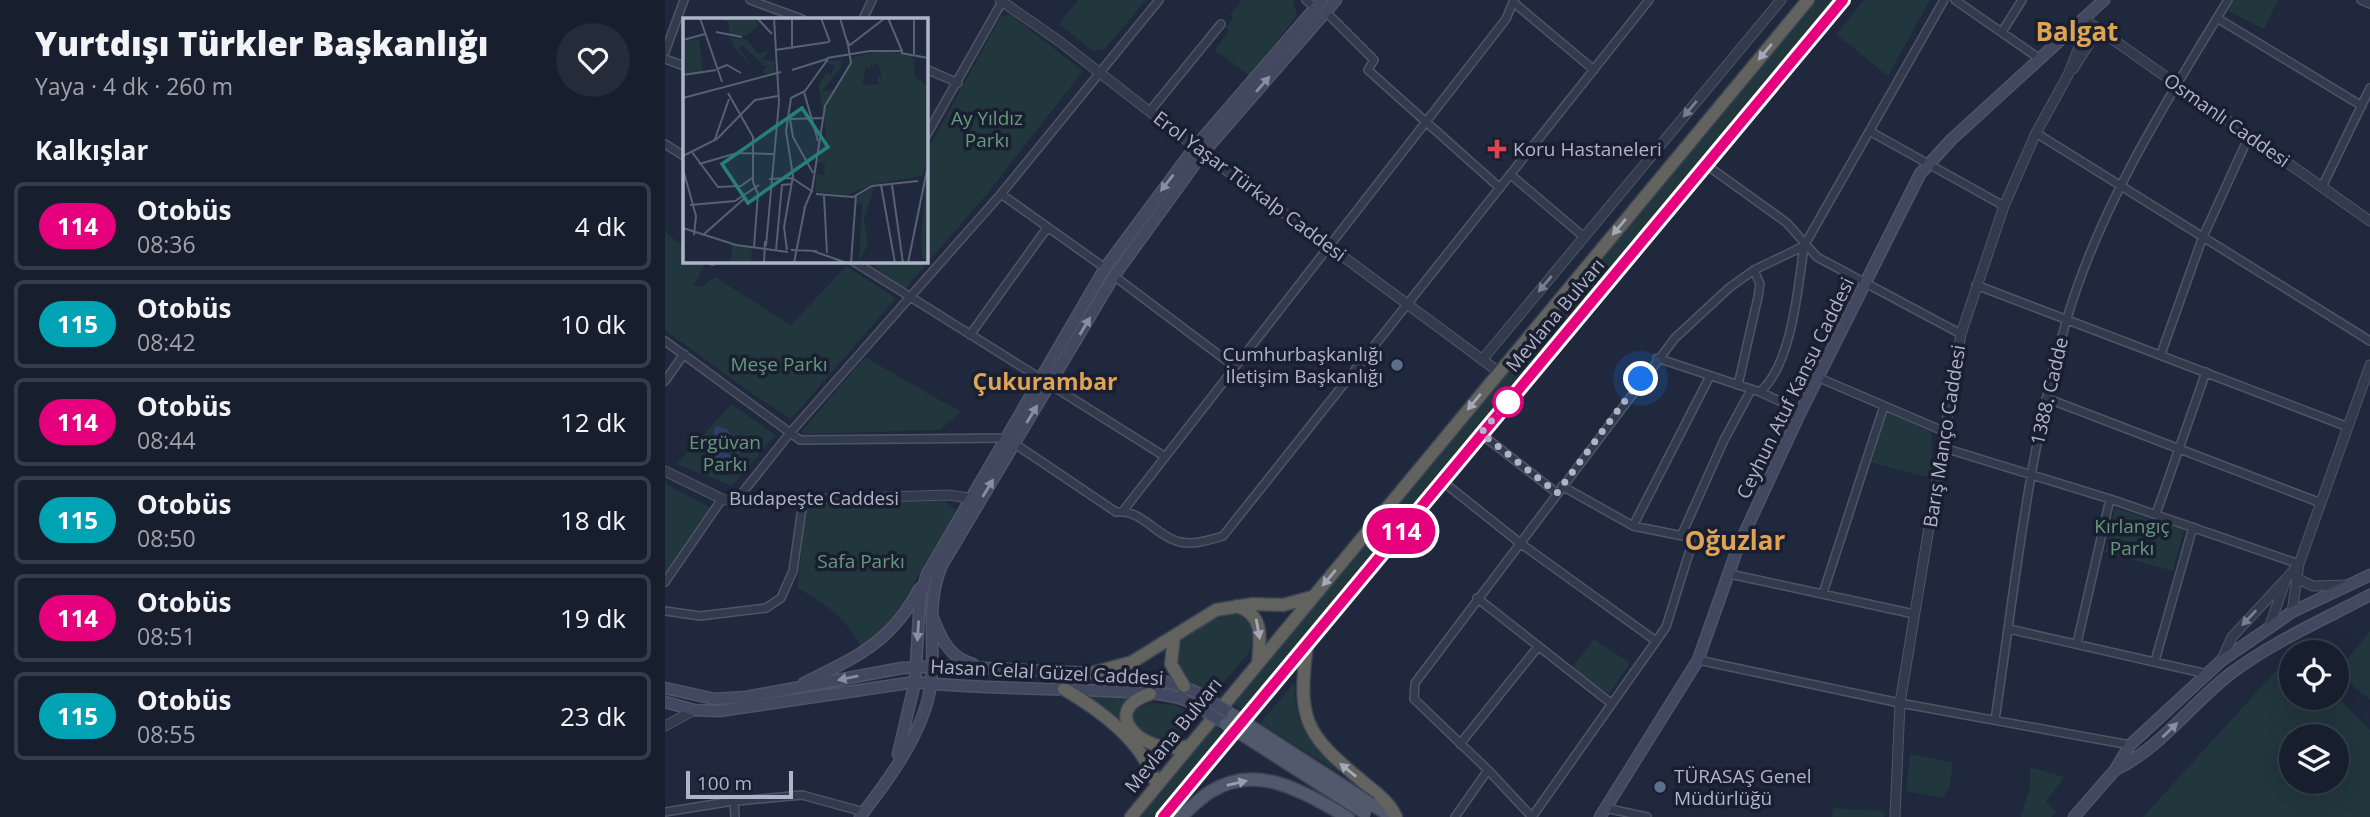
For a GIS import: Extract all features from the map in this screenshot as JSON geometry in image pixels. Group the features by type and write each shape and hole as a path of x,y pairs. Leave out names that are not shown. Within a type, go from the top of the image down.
{"highway":[{"name":"Mevlana Bulvarı","path":"1131,817 1808,0"},
{"name":"Mevlana Bulvarı","path":"1163,817 1843,0"},
{"path":"1092,673 1132,662 1209,613 1237,606 1283,605 1313,597"},
{"path":"1237,606 1253,614 1259,623 1258,663"},
{"path":"1174,637 1171,664 1184,686"},
{"path":"1308,643 1304,702 1313,734 1323,749 1384,800 1394,817"},
{"path":"1064,689 1123,733 1145,757 1157,785"},
{"path":"1150,694 1137,699 1128,710 1127,718 1133,732 1154,746 1173,749 1189,746"}],"main road":[{"path":"862,815 897,764 928,699 936,578 1105,268 1199,150 1322,7 1336,0"},
{"name":"Ceyhun Atuf Kansu Caddesi","path":"1602,812 1698,660 1738,547 1817,377 1912,188 1929,163 2104,0"},
{"path":"1045,381 1199,150"},
{"path":"793,688 878,643 911,604 969,498 1010,441"},
{"path":"897,764 915,682 921,598 927,574"},
{"path":"2074,817 2115,770 2130,745 2221,661 2292,612 2370,575"},
{"path":"2115,770 2144,755 2212,689 2272,646 2370,595"},
{"path":"2292,612 2292,635"},
{"path":"932,615 943,642 955,655 965,662 986,668"},
{"path":"2269,629 2272,646"},
{"name":"Hasan Celal Güzel Caddesi","path":"665,688 715,699 746,697 929,666 1092,673 1184,686 1195,698 1229,720"},
{"name":"Hasan Celal Güzel Caddesi","path":"670,703 694,710 719,711 915,682 1195,698"},
{"path":"670,703 679,691"},
{"path":"694,710 695,694"},
{"path":"1229,720 1369,811 1394,817"},
{"path":"1180,817 1212,790 1252,779 1271,780 1292,786 1348,817"}],"street":[{"path":"665,52 684,0"},
{"path":"750,0 799,18"},
{"path":"864,18 873,0"},
{"path":"927,134 958,83 1001,0"},
{"name":"Erol Yaşar Türkalp Caddesi","path":"1001,0 1499,372"},
{"path":"735,502 790,433 1001,194 1098,71 1159,0"},
{"path":"1306,0 1322,7 1374,60 1368,70 1426,125 1500,188"},
{"path":"665,341 800,440 1010,441 1116,512 1123,511 1178,542 1194,542 1223,536 1649,0"},
{"name":"Mevlana Bulvarı","path":"1482,360 1781,0"},
{"path":"1682,534 1724,440 1756,391 1772,382 1780,365 1798,291 1804,246 1944,0"},
{"path":"1955,0 2040,59"},
{"path":"2002,32 2022,0"},
{"name":"1388. Cadde","path":"1996,720 2031,474 2046,398 2067,320 2120,186 2228,0"},
{"path":"2361,0 2370,4"},
{"path":"1123,511 1426,125 1506,19 1514,1 1594,70"},
{"path":"2217,18 2362,106"},
{"name":"Barış Manço Caddesi","path":"1895,817 1900,703 1961,334 2004,206 2036,133 2068,75 2087,52 2090,42 2084,19"},
{"name":"Osmanlı Caddesi","path":"2084,19 2370,221"},
{"path":"1150,111 1221,24"},
{"path":"665,59 683,66"},
{"path":"927,69 958,83"},
{"path":"2322,187 2370,89"},
{"path":"1871,131 2004,206"},
{"path":"2036,133 2202,239 2370,341"},
{"path":"2161,354 2202,239 2249,136"},
{"path":"665,144 683,155"},
{"path":"1705,164 1787,223 1804,246 1823,261 1961,334"},
{"path":"1511,175 1584,237"},
{"path":"1001,194 1105,268"},
{"path":"970,335 1047,228"},
{"path":"1694,537 1666,626 1532,817 1489,769 1460,744 1413,695 1418,677 1657,359 1701,313 1755,270 1804,246"},
{"path":"855,262 1164,456"},
{"path":"1738,384 1760,284 1755,270"},
{"path":"1114,276 1235,367"},
{"path":"1976,285 2348,427"},
{"path":"665,381 684,354"},
{"path":"1657,359 1738,384 1801,411"},
{"path":"2292,612 2299,564 2370,365"},
{"path":"2156,514 2206,372"},
{"path":"1633,526 1710,376"},
{"path":"1817,377 1943,431"},
{"path":"2046,398 2321,503"},
{"path":"1823,593 1884,406"},
{"path":"1481,433 1560,490 1633,526 1738,547"},
{"path":"1941,447 2156,514 2299,564"},
{"name":"Budapeşte Caddesi","path":"665,471 722,499 735,502 948,495 969,498"},
{"path":"1442,481 1520,543 1656,641"},
{"path":"665,582 722,499"},
{"path":"2077,643 2110,499"},
{"path":"665,611 699,617 766,608 781,598 793,571 803,500"},
{"path":"2155,661 2193,527"},
{"path":"2221,661 2232,636 2299,564"},
{"path":"1730,574 1914,614"},
{"path":"2269,629 2285,579"},
{"path":"2298,579 2313,586 2350,585"},
{"path":"1477,598 1537,648 1612,704"},
{"path":"2009,629 2207,674"},
{"path":"1460,744 1537,648"},
{"path":"1698,660 1900,703 2130,745"},
{"path":"668,726 670,703"},
{"path":"668,726 694,710"},
{"path":"1455,817 1489,769"},
{"path":"665,812 734,801 802,795 862,815"},
{"path":"734,801 736,817"},
{"path":"1602,812 1647,817"}],"green space":[{"path":"1078,0 1146,0 1105,49 1093,51 1059,24"},
{"path":"1242,0 1293,0 1297,16 1249,75 1214,50 1229,31 1226,27 1233,18 1230,15"},
{"path":"1817,0 1833,0 1243,710 1232,703"},
{"path":"1864,0 1930,0 1888,76 1836,34"},
{"path":"2234,0 2278,0 2264,29 2228,11"},
{"name":"Ay Yıldız Parkı","path":"1011,15 1083,71 987,194 905,289 868,262 927,262 927,151 1001,16"},
{"name":"Meşe Parkı","path":"665,232 683,246 683,262 706,263 693,286 703,286 715,277 791,325 846,266 896,298 791,419 665,331"},
{"path":"865,357 961,412 940,430 805,434 802,431"},
{"name":"Ergüvan Parkı","path":"731,404 776,435 732,486 677,464"},
{"path":"1886,412 1929,431 1932,436 1931,478 1872,463"},
{"path":"665,483 712,509 665,573"},
{"name":"Safa Parkı","path":"945,501 956,510 894,618 865,647 862,648 834,613 797,588 803,536 799,534 802,506"},
{"name":"Kırlangıç Parkı","path":"2115,508 2184,530 2173,571 2105,552"},
{"path":"1237,614 1253,621 1254,636 1248,654 1213,695 1180,677 1174,651 1186,635 1209,621"},
{"path":"2370,631 2370,700 2349,683 2349,657"},
{"path":"1594,639 1630,663 1609,694 1572,668"},
{"path":"2279,667 2279,710 2349,709 2370,730 2370,817 2143,817"},
{"path":"1295,682 1297,712 1306,734 1341,774 1260,723"},
{"path":"1081,695 1128,698 1121,706 1118,721"},
{"path":"1152,703 1174,705 1199,717 1178,741 1154,741 1133,724 1132,714 1136,708"},
{"path":"1214,726 1224,732 1155,817 1139,817"},
{"path":"1910,754 1953,762 1950,786 1943,798 1906,791"},
{"path":"2030,767 2064,777 2046,802 2056,812 2051,817 2021,817 2030,787"},
{"path":"1833,808 1884,811 1884,817 1832,817"}],"water":[{"path":"718,426 728,430 730,436 742,438 746,442 739,454 714,437 714,429"},
{"path":"704,443 733,456 734,463 719,467 701,447"}],"bus line":[{"name":"114","path":"1163,817 1843,0"}],"place":[{"name":"Koru Hastaneleri","path":"1497,149"},
{"name":"Cumhurbaşkanlığı İletişim Başkanlığı","path":"1397,365"},
{"name":"TÜRASAŞ Genel Müdürlüğü","path":"1660,787"}],"district":[{"name":"Balgat","path":"2077,31"},
{"name":"Çukurambar","path":"1045,381"},
{"name":"Oğuzlar","path":"1735,540"}],"route":[{"path":"1508,402 1481,433 1557,493 1641,379"}]}
